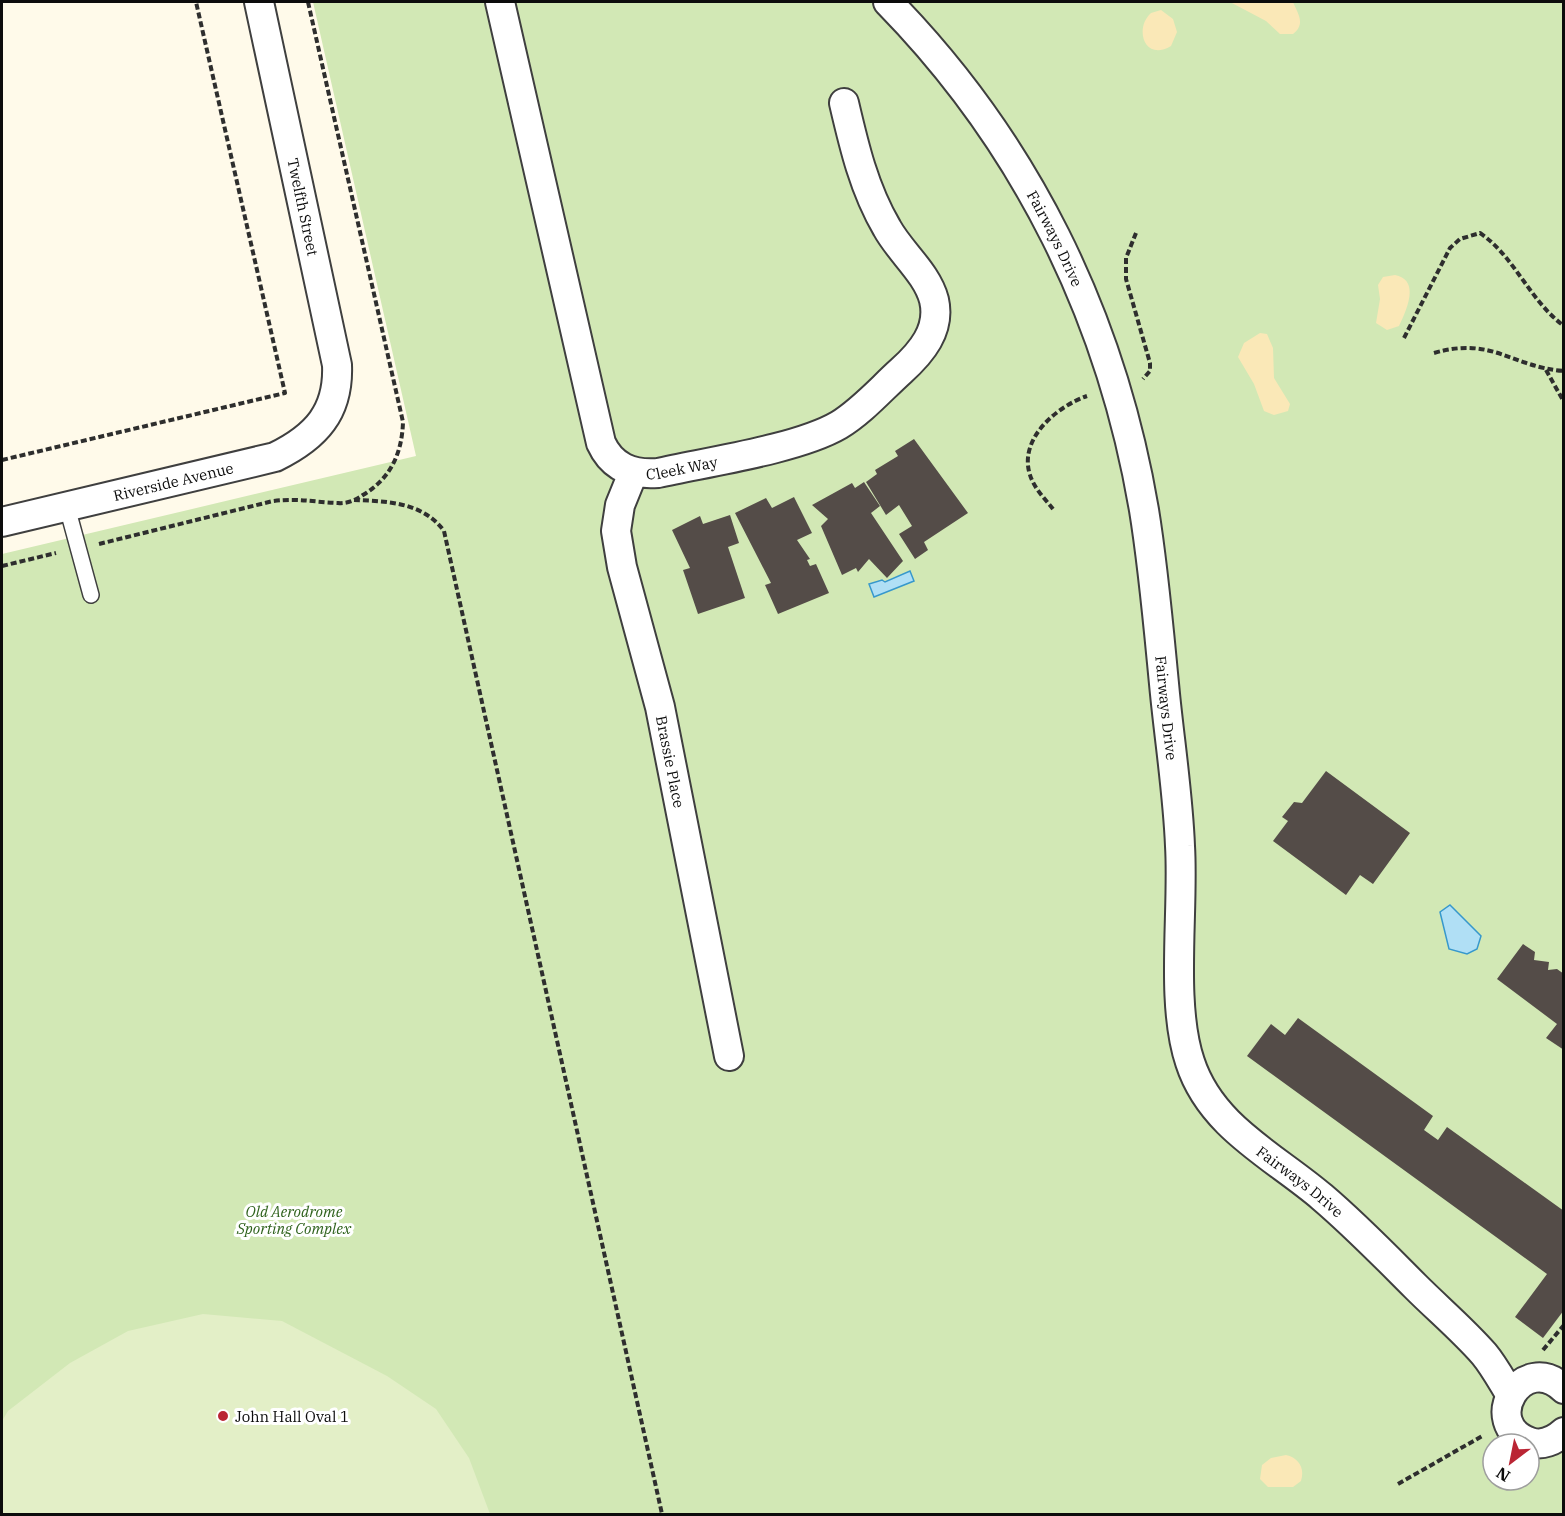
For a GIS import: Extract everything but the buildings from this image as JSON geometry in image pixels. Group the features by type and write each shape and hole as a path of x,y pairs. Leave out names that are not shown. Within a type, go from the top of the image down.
{"street":[{"name":"Twelfth Street","path":"259,2 337,365 336,390 328,412"},
{"name":"Cleek Way","path":"500,2 601,443 614,462 633,473 658,473 820,434 853,414 924,348 935,315 934,300 927,284 896,243 877,209 856,154 844,103"},
{"name":"Fairways Drive","path":"888,2 949,68 979,106 1031,189 1054,231 1087,305 1115,389 1143,506 1154,580 1180,846 1181,1008 1189,1060 1200,1087 1218,1113 1238,1133 1346,1218 1486,1356 1515,1399 1515,1434 1534,1443 1560,1439"},
{"name":"Riverside Avenue","path":"2,522 275,457 297,446 314,432 328,412"},
{"name":"Brassie Place","path":"633,473 620,505 616,531 622,567 660,707 729,1056"},
{"path":"1515,1399 1548,1379 1563,1389"}],"lane":[{"path":"66,507 91,595"}],"path":[{"path":"2,459 285,393 196,2"},
{"path":"2,566 273,501 299,498 340,504 354,500 374,488 389,473 402,441 403,422 308,2"},
{"path":"1404,338 1450,248 1460,239 1480,233 1500,248 1535,299 1563,326"},
{"path":"1434,353 1470,346 1492,350 1546,370 1563,371"},
{"path":"1546,370 1563,402"},
{"path":"354,500 391,501 411,507 437,522 444,531 662,1515"},
{"path":"1539,1354 1563,1325"},
{"path":"1398,1484 1515,1399"}],"green space":[{"name":"Old Aerodrome Sporting Complex","path":"313,2 1563,2 1563,1514 2,1514 2,554 416,456"},
{"name":"John Hall Oval 1","path":"203,1314 282,1321 387,1376 436,1409 469,1458 490,1514 2,1514 2,1421 8,1411 70,1363 128,1331"}],"sand":[{"path":"1230,2 1293,2 1300,23 1293,34 1280,34 1266,21"},
{"path":"1161,10 1173,19 1177,32 1171,46 1162,50 1154,50 1144,41 1143,27 1151,13"},
{"path":"1395,275 1408,283 1410,289 1408,305 1399,326 1387,330 1376,323 1380,299 1378,285 1383,277"},
{"path":"1260,333 1267,334 1273,348 1274,378 1290,404 1288,411 1274,415 1264,411 1254,384 1238,357 1244,343"},
{"path":"1286,1455 1294,1458 1300,1464 1301,1481 1293,1487 1268,1487 1260,1479 1262,1465 1271,1458"}],"water":[{"path":"910,571 914,581 874,597 869,584 882,580 885,582"},
{"path":"1450,905 1481,936 1477,949 1467,954 1449,949 1440,912"}],"place":[{"name":"John Hall Oval 1","path":"223,1416"}]}
